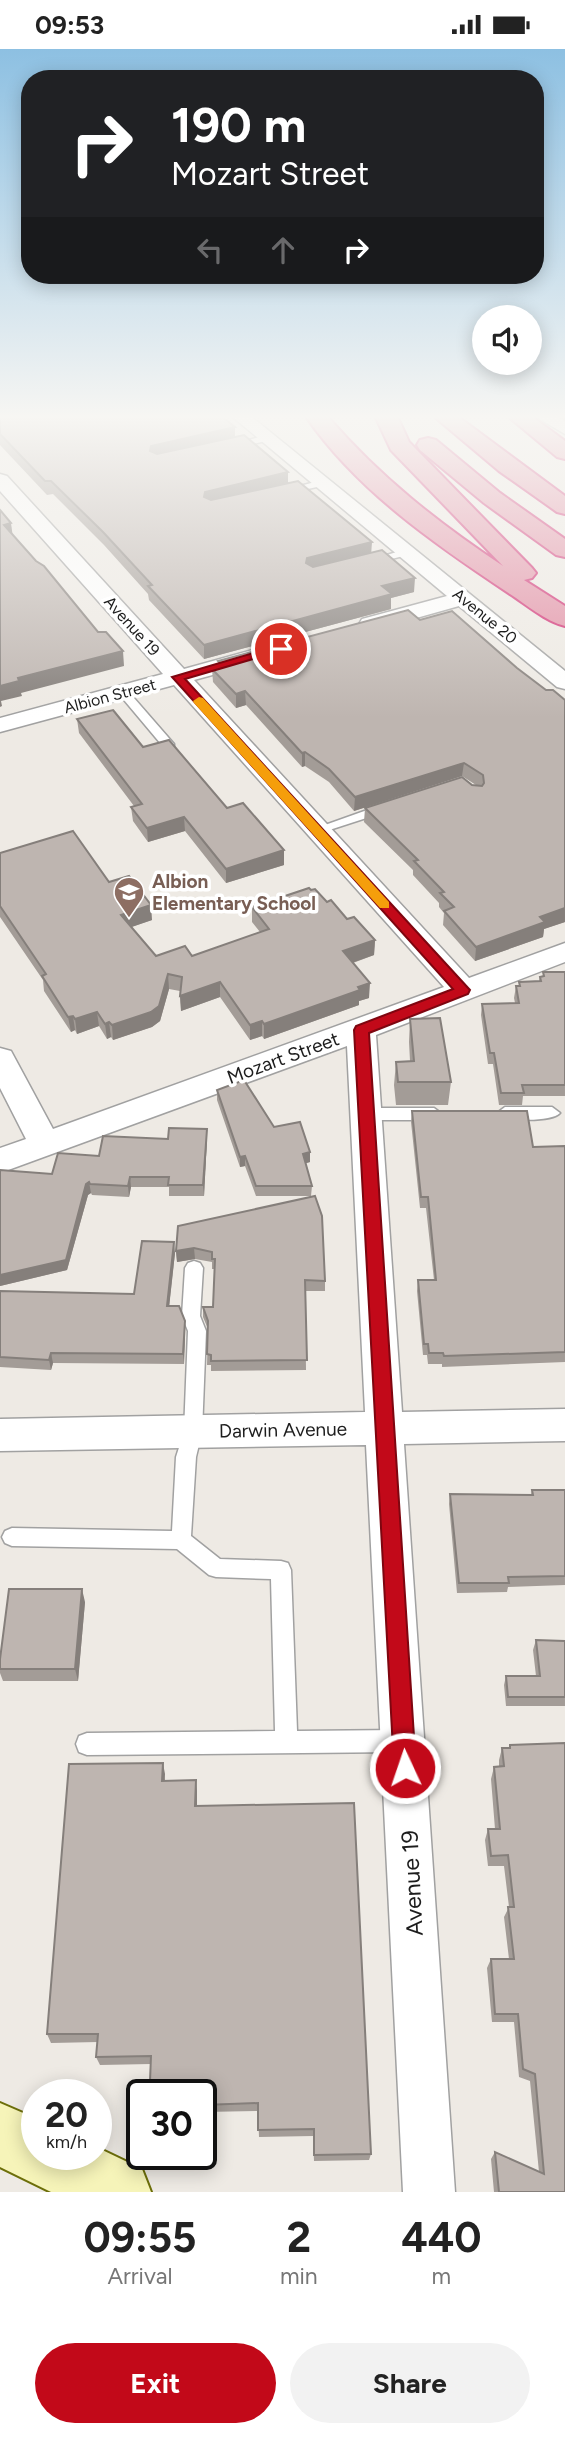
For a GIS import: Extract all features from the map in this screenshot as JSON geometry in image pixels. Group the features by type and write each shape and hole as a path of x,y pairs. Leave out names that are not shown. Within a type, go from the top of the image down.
{"highway":[{"path":"418,518 445,540 565,617"},
{"path":"469,518 565,617"},
{"path":"520,518 565,550"}],"main road":[{"path":"0,2134 21,2144"},
{"path":"74,2170 119,2192"}],"street":[{"name":"Avenue 19","path":"35,518 463,990"},
{"name":"Avenue 20","path":"366,518 565,682"},
{"path":"346,631 463,598"},
{"name":"Albion Street","path":"0,725 281,649"},
{"name":"Mozart Street","path":"0,1161 361,1030 565,952"},
{"name":"Avenue 19","path":"361,1030 429,2192"},
{"path":"0,1059 45,1145"},
{"name":"Darwin Avenue","path":"0,1435 565,1425"}],"lane":[{"path":"360,564 407,552"},
{"path":"123,692 170,747"},
{"path":"317,830 402,803"},
{"path":"486,1113 552,1112"},
{"path":"366,1114 446,1114"},
{"path":"181,1540 186,1457 193,1432 197,1331 191,1316 194,1268"},
{"path":"12,1537 181,1540 216,1568 281,1570 286,1741"},
{"path":"87,1744 403,1741"}],"building":[{"path":"0,518 7,518 11,523 4,525 36,561 44,566 98,632 106,632 123,651 18,678 19,681 0,686"},
{"path":"89,518 343,518 372,542 307,558 306,563 313,567 382,550 415,578 382,586 392,594 204,645 148,586 152,585"},
{"path":"408,610 420,620 452,611 517,668 546,690 553,690 565,700 565,908 540,917 545,922 476,947 444,911 454,907 440,893 444,892 414,861 418,860 365,808 462,777 472,785 482,786 483,775 464,763 355,797 329,769 305,752 302,753 245,691 236,694 212,669 223,666 218,661"},
{"path":"113,710 143,747 169,740 227,808 243,803 284,850 226,869 184,817 147,828 131,807 142,804 77,719"},
{"path":"73,831 109,882 129,876 151,905 121,915 156,956 185,946 192,956 269,929 252,907 309,888 315,889 327,902 331,900 347,919 354,917 375,940 343,951 370,983 358,987 360,990 264,1024 262,1021 250,1025 220,982 180,996 182,977 168,974 159,1006 151,1012 112,1025 109,1022 105,1024 97,1012 75,1019 73,1016 68,1017 42,976 46,974 0,906 0,853"},
{"path":"543,972 565,972 565,1085 522,1085 524,1093 501,1093 494,1053 490,1053 482,1004 519,1003 516,986 520,986 519,982 541,981"},
{"path":"440,1018 451,1082 398,1082 396,1062 414,1061 410,1019"},
{"path":"244,1080 274,1127 300,1122 310,1152 303,1154 312,1186 256,1186 245,1156 240,1157 217,1090"},
{"path":"412,1111 527,1111 533,1147 565,1146 565,1352 444,1356 443,1353 429,1353 428,1344 424,1344 418,1280 436,1280 428,1197 421,1197"},
{"path":"169,1128 207,1129 203,1185 168,1185 169,1177 130,1177 128,1186 89,1182 86,1184 66,1260 0,1275 0,1170 52,1174 58,1153 99,1156 103,1136 168,1139"},
{"path":"315,1196 322,1216 325,1281 305,1280 307,1360 211,1361 211,1355 207,1354 208,1321 203,1307 213,1307 215,1259 212,1259 212,1252 194,1248 176,1251 178,1226"},
{"path":"142,1241 174,1242 167,1306 179,1306 185,1321 183,1354 51,1353 49,1360 0,1357 0,1291 134,1294"},
{"path":"532,1490 565,1490 565,1576 508,1577 509,1583 459,1583 450,1494 533,1495"},
{"path":"9,1589 82,1589 75,1669 0,1669"},
{"path":"536,1640 565,1641 565,1697 508,1697 506,1676 540,1676"},
{"path":"565,1743 565,2192 499,2192 495,2152 544,2174 535,2074 523,2069 518,2014 495,2014 491,1959 514,1959 508,1907 514,1907 508,1855 491,1856 488,1829 500,1829 494,1767 504,1766 502,1748 510,1748 510,1745"},
{"path":"163,1763 162,1781 196,1780 195,1806 354,1803 371,2154 314,2155 314,2129 258,2130 258,2103 217,2104 217,2079 150,2079 151,2056 96,2057 98,2034 47,2034 69,1764"}],"slow traffic":[{"path":"199,701 385,905"}],"place":[{"name":"Albion Elementary School","path":"129,919"}],"route":[{"path":"281,649 177,677 463,990 361,1030 405,1768"}]}
